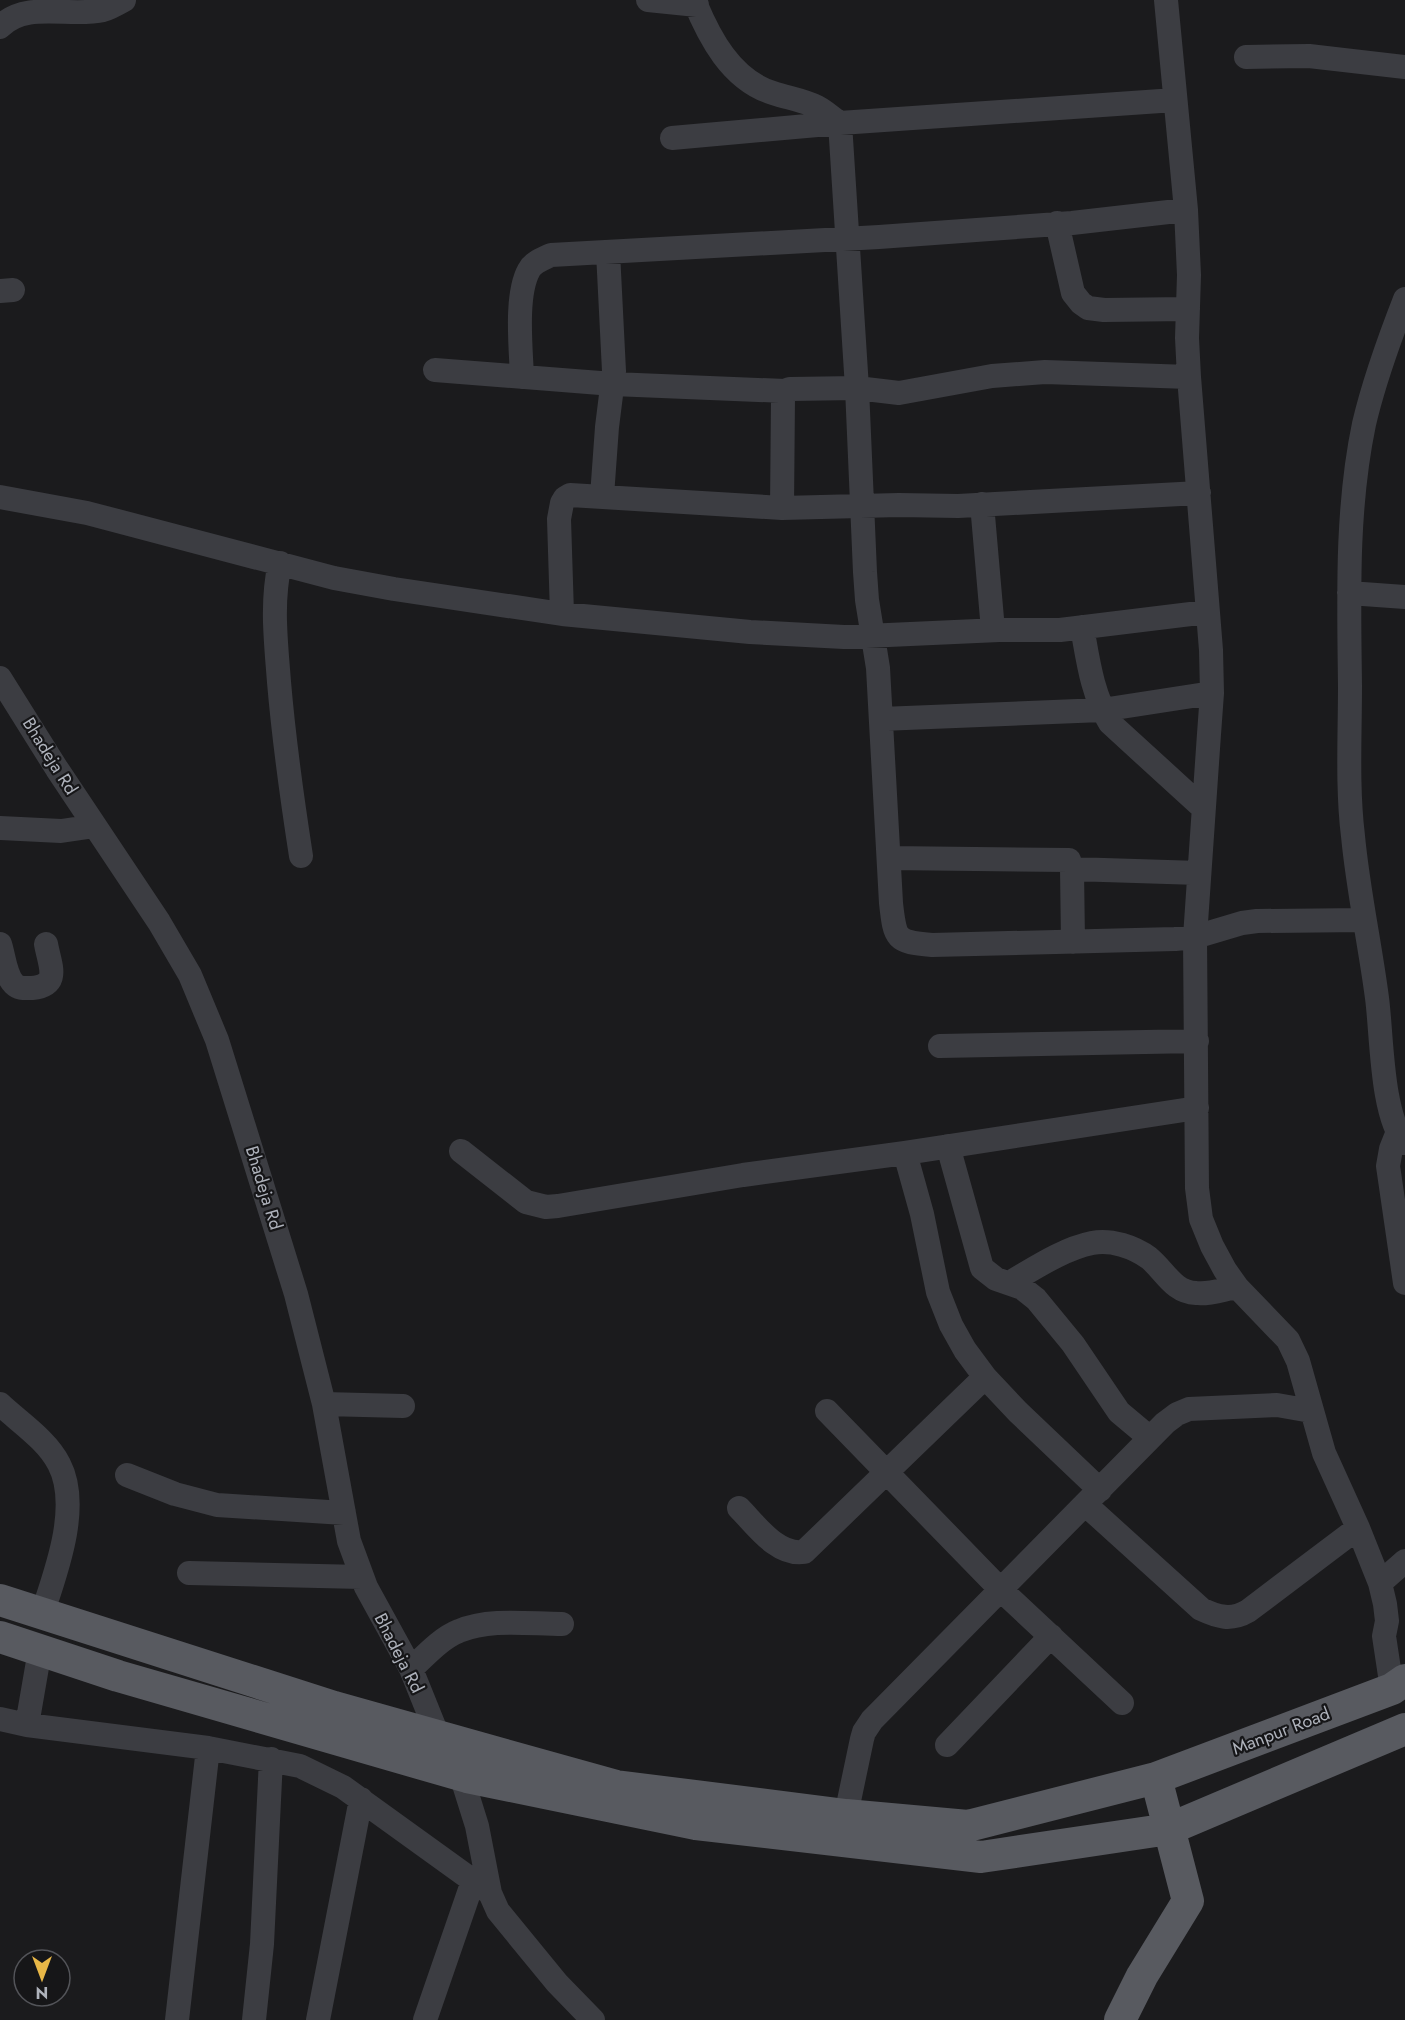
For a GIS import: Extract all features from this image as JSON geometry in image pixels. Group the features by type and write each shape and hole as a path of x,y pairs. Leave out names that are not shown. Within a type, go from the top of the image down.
{"main road":[{"name":"Manpur Road","path":"0,1600 333,1707 616,1786 846,1815 968,1827 1156,1778 1398,1685"},
{"path":"0,1637 118,1676 461,1775 696,1824 981,1857 1169,1829 1405,1729"},
{"path":"1120,2020 1142,1976 1188,1901 1156,1778"}],"street":[{"path":"0,27 32,11 102,10 124,0"},
{"path":"648,0 696,3 709,35 720,52 741,73 759,87 817,107 840,123"},
{"path":"1166,0 1186,210 1189,275 1189,377 1212,693 1195,937 1197,1188 1202,1219 1212,1246 1237,1287 1288,1340 1298,1361 1324,1453 1380,1583 1387,1621 1384,1636 1398,1685"},
{"path":"1245,57 1309,56 1405,67"},
{"path":"672,138 840,123 1174,100"},
{"path":"840,123 857,388 867,600 878,668 893,921 896,934 902,941 932,945 1144,941 1195,937 1242,923 1257,921 1364,920"},
{"path":"522,377 520,309 529,270 538,261 551,255 848,239 1072,223 1186,210"},
{"path":"1057,223 1073,293 1088,308 1104,310 1188,309"},
{"path":"602,496 614,356 608,252"},
{"path":"1405,299 1375,381 1364,425 1353,507 1349,593 1353,835 1377,996 1390,1109 1401,1138 1391,1149 1388,1166 1405,1283"},
{"path":"435,370 613,384 786,392"},
{"path":"782,508 783,397 790,389 857,388 899,393 992,376 1046,372 1189,377"},
{"path":"562,614 559,519 562,503 570,495 782,508 982,504 1199,493"},
{"path":"0,497 105,517 334,578 562,614 798,636 874,636 993,630 1060,630 1207,612"},
{"path":"982,504 993,630"},
{"path":"280,563 274,594 275,638 286,755 301,856"},
{"path":"1349,593 1405,597"},
{"path":"1082,627 1090,672 1102,710 1110,723 1203,808"},
{"name":"Bhadeja Rd","path":"0,678 159,922 190,975 217,1040 292,1282 324,1404 349,1541 377,1610 411,1669 438,1736"},
{"path":"881,719 1102,710 1212,693"},
{"path":"0,828 61,831 95,826"},
{"path":"889,858 1069,860 1072,869 1073,942"},
{"path":"1072,869 1199,873"},
{"path":"0,944 10,979 16,986 23,988 42,987 51,980 52,973 46,944"},
{"path":"940,1046 1197,1041"},
{"path":"461,1150 526,1202 546,1207 742,1175 905,1153 1197,1108"},
{"path":"948,1146 982,1268 996,1279 1022,1288 1036,1299 1073,1344 1119,1412 1150,1438"},
{"path":"905,1153 943,1309 965,1350 985,1377 1093,1498 1202,1609 1215,1616 1229,1618 1240,1616 1358,1528"},
{"path":"1009,1283 1055,1257 1094,1242 1106,1242 1122,1245 1142,1254 1155,1264 1170,1282 1184,1290 1196,1293 1237,1287"},
{"path":"739,1508 779,1547 796,1553 804,1552 985,1377"},
{"path":"0,1404 45,1445 59,1464 67,1488 66,1521 59,1565 42,1614"},
{"path":"324,1404 403,1406"},
{"path":"846,1815 864,1732 883,1708 1171,1419 1189,1409 1277,1405 1311,1411"},
{"path":"827,1411 1001,1590 1122,1703"},
{"path":"127,1475 175,1494 217,1505 344,1513"},
{"path":"1380,1583 1405,1560"},
{"path":"189,1573 362,1577"},
{"path":"411,1669 458,1631 496,1623 562,1624"},
{"path":"947,1745 1051,1636"},
{"path":"27,1725 40,1650"},
{"path":"0,1719 27,1725 271,1759 300,1766 322,1775 343,1787 481,1887 524,1944 593,2020"},
{"path":"177,2020 208,1749"},
{"path":"254,2020 262,1944 271,1759"},
{"path":"425,2020 481,1887 477,1826 461,1775"},
{"path":"318,2020 361,1800"}]}
